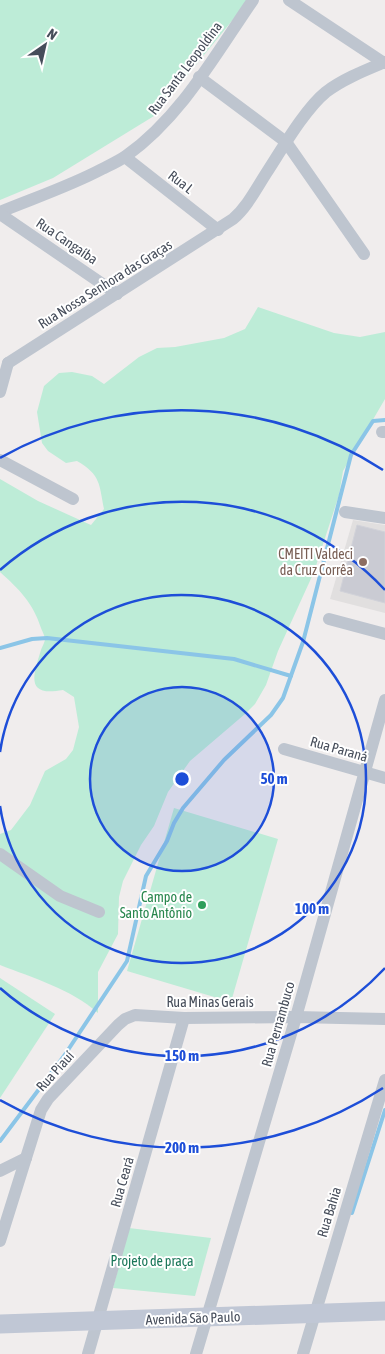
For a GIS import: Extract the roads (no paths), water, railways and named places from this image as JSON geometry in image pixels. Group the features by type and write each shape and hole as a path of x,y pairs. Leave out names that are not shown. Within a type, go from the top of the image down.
{"street":[{"name":"Rua Santa Leopoldina","path":"0,213 59,189 125,157 156,131 180,104 253,0"},
{"path":"289,0 384,62"},
{"name":"Rua Nossa Senhora das Graças","path":"4,360 117,294 218,230 240,213 286,142 325,93 337,84 384,62"},
{"path":"199,77 286,142 364,254"},
{"name":"Rua L","path":"125,157 218,230"},
{"name":"Rua Cangaíba","path":"0,213 117,294"},
{"path":"0,392 4,360"},
{"path":"0,460 73,499"},
{"path":"345,512 385,518"},
{"path":"329,618 385,634"},
{"name":"Rua Pernambuco","path":"196,1354 296,1017 385,700"},
{"name":"Rua Paraná","path":"284,749 385,778"},
{"path":"0,854 60,896 99,912"},
{"name":"Rua Minas Gerais","path":"125,1019 135,1016 184,1018 385,1018"},
{"name":"Rua Ceará","path":"88,1354 184,1018"},
{"name":"Rua Piauí","path":"0,1241 38,1115 44,1105 125,1019"},
{"name":"Rua Bahia","path":"303,1354 385,1080"},
{"path":"0,1171 26,1158"},
{"name":"Avenida São Paulo","path":"0,1324 385,1311"}],"waterway":[{"path":"0,1141 64,1056 127,961 146,876 167,841 174,823 183,808 224,760 271,715 283,698 303,642 351,455 373,421 385,420"},
{"path":"0,648 32,639 47,638 234,659 291,676"},
{"path":"352,1213 385,1110"}],"place":[{"name":"CMEITI Valdeci da Cruz Corrêa","path":"363,562"},
{"name":"Campo de Santo Antônio","path":"202,905"}],"park label":[{"name":"Projeto de praça","path":"152,1261"}]}
